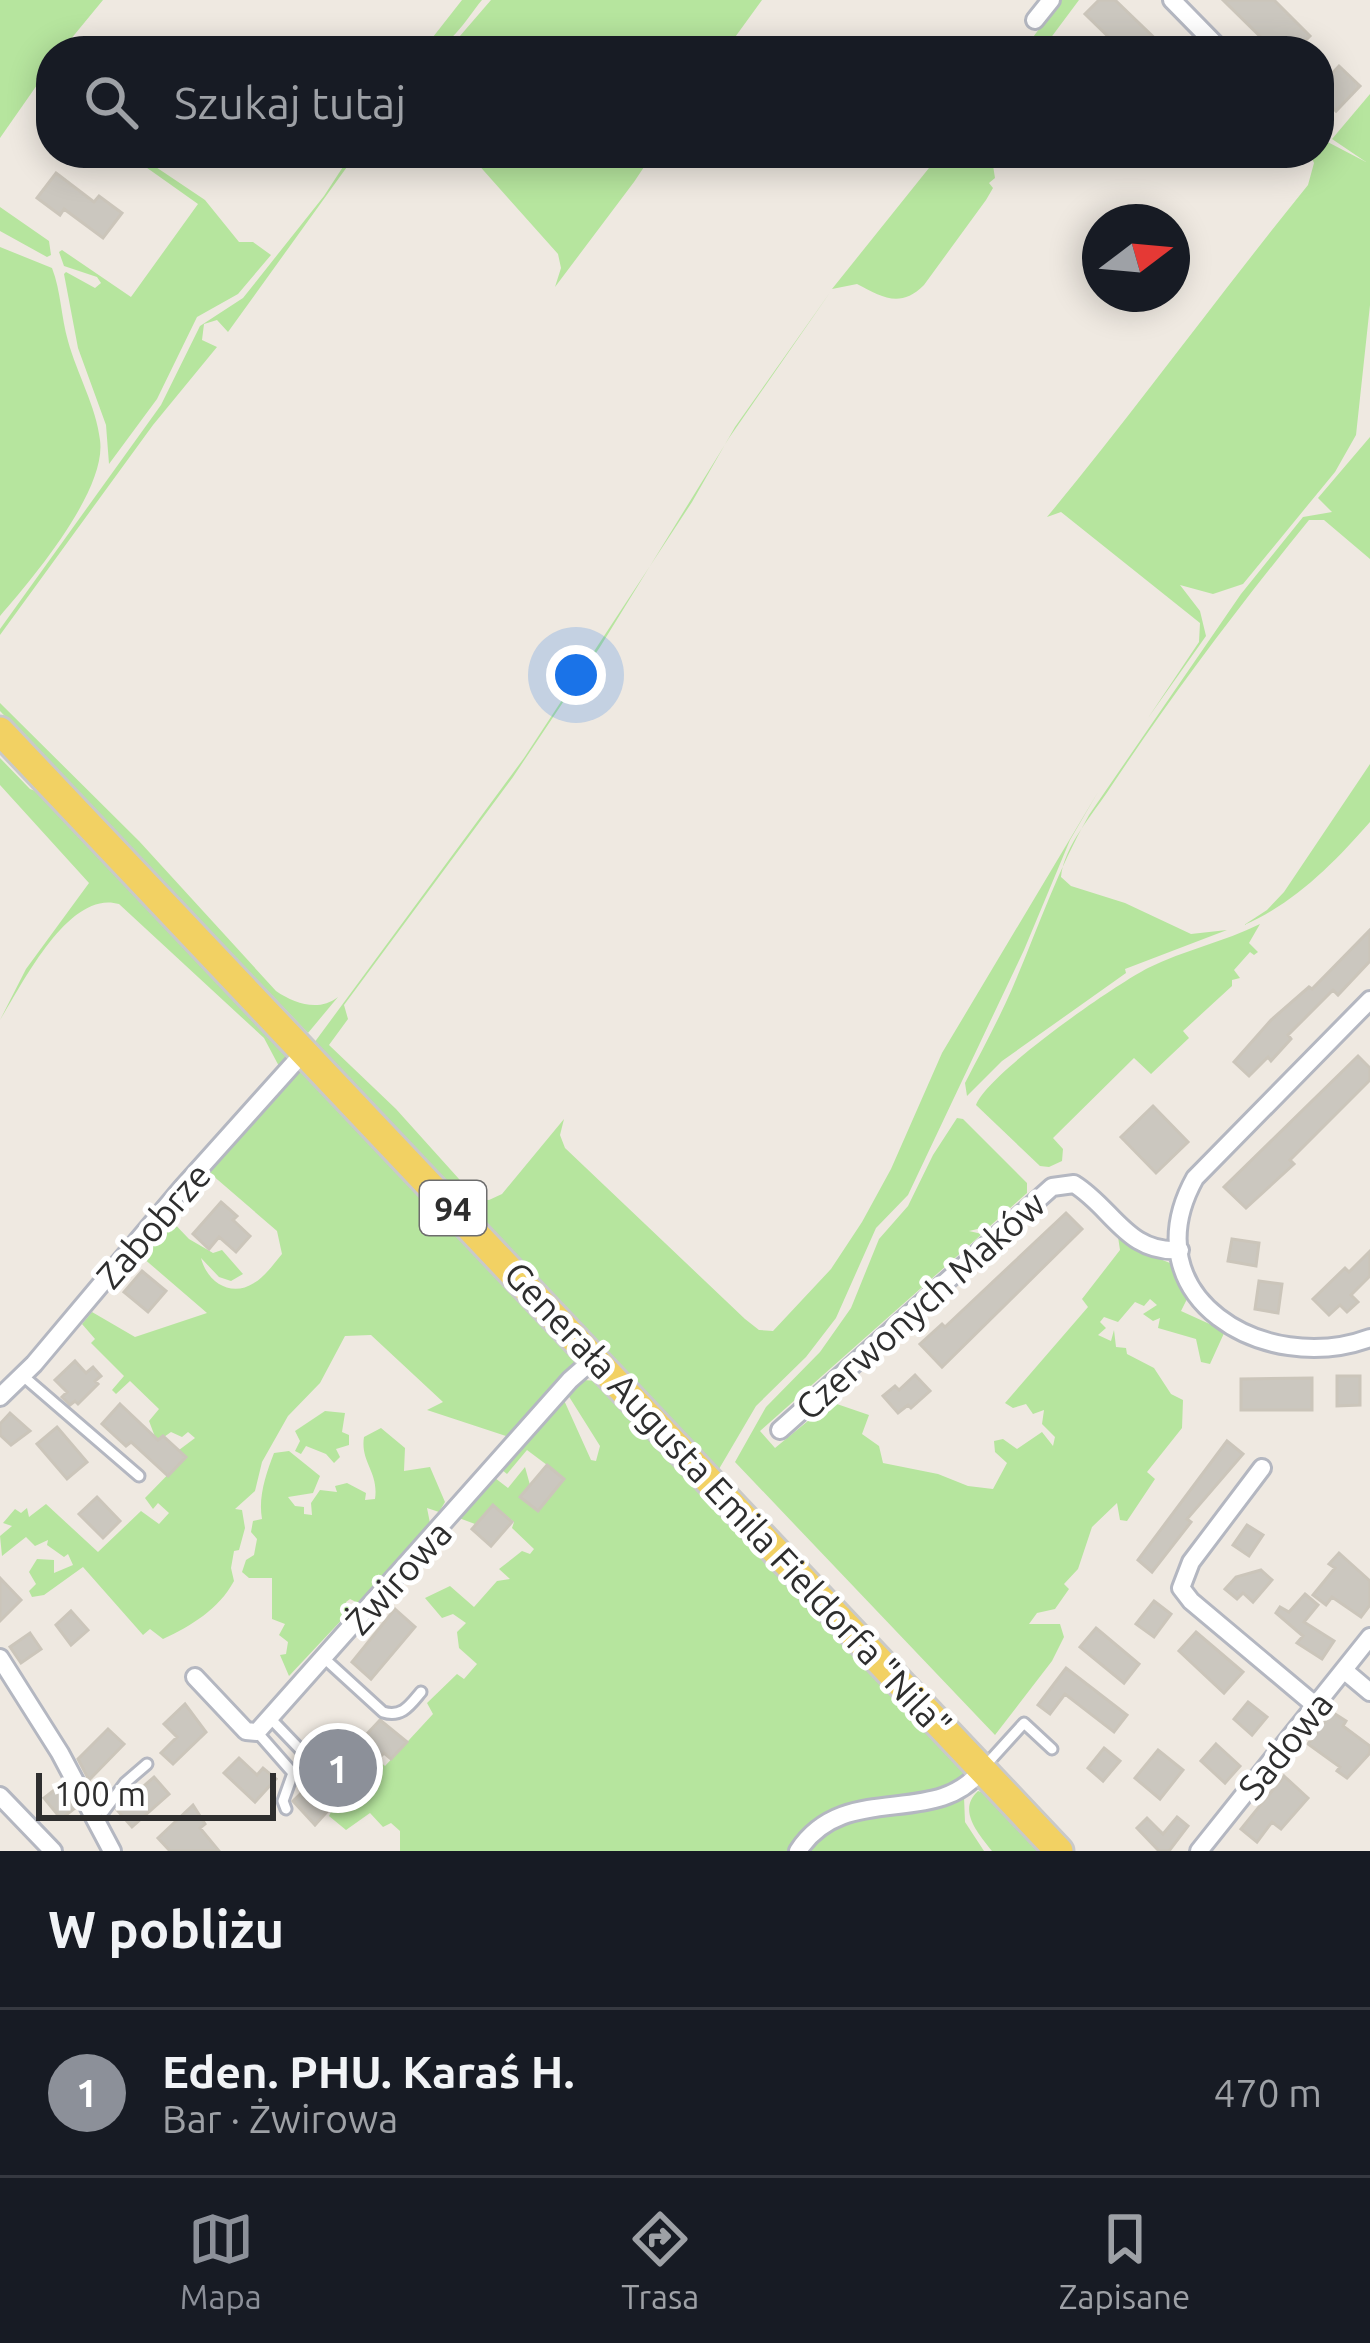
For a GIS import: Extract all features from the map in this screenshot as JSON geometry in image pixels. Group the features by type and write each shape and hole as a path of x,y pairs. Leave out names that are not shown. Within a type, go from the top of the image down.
{"main road":[{"name":"Generała Augusta Emila Fieldorfa \"Nila\"","path":"0,731 1059,1851"}],"street":[{"path":"1035,20 1052,0"},
{"path":"1172,0 1207,36"},
{"path":"1370,1000 1195,1178 1184,1206 1180,1250 1195,1294 1205,1309 1234,1331 1286,1347 1358,1343 1370,1338"},
{"name":"Zabobrze","path":"0,1397 304,1052"},
{"name":"Czerwonych Maków","path":"780,1430 1052,1187 1074,1184 1136,1242 1159,1250 1180,1250"},
{"name":"Żwirowa","path":"257,1732 595,1358"},
{"path":"1262,1468 1191,1562 1181,1588 1316,1706"},
{"name":"Sadowa","path":"1199,1851 1370,1637"},
{"path":"0,1658 60,1753 112,1851"},
{"path":"1345,1671 1370,1692"},
{"path":"195,1677 246,1731 257,1732"},
{"path":"798,1851 828,1819 872,1807 950,1796 967,1788 982,1769"},
{"path":"6,1808 53,1851"}],"lane":[{"path":"23,1376 139,1476"},
{"path":"325,1659 383,1712 392,1715 405,1710 421,1692"},
{"path":"270,1718 316,1766"},
{"path":"982,1769 1024,1723 1052,1749"},
{"path":"257,1732 293,1773 283,1801 286,1809"},
{"path":"104,1811 147,1764"}],"green space":[{"path":"0,0 103,0 73,36 36,36 36,86 0,138"},
{"path":"462,0 482,0 453,36 434,36"},
{"path":"491,0 762,0 736,36 460,36"},
{"path":"1060,0 1079,0 1052,36 1034,36"},
{"path":"1370,94 1370,305 1356,435 1335,472 1243,584 1213,594 1180,585 1200,611 1206,636 1148,718 1199,642 1200,623 1061,512 1047,517 1308,185 1313,168 1334,168 1334,145 1366,162 1334,137"},
{"path":"147,168 157,168 205,200 239,242 253,242 271,255 238,294 197,317 157,399 109,464 106,425 78,348 64,274 95,288 101,283 97,277 64,266 59,252 131,297 198,204"},
{"path":"346,168 228,332 217,320 204,324 202,340 217,347 153,425 0,635 161,405 200,326 243,298"},
{"path":"481,168 643,168 555,287 561,268 558,254"},
{"path":"929,168 993,168 995,178 989,183 993,188 986,200 915,292 899,299 857,284 832,289"},
{"path":"0,207 49,241 51,255 0,231"},
{"path":"0,247 52,268 68,341 100,440 99,460 80,508 0,616"},
{"path":"831,291 729,438 725,445 735,427"},
{"path":"1370,437 1370,559 1324,520 1309,520 1206,651 1082,828 1241,594 1303,517 1332,512 1318,498"},
{"path":"725,445 692,502 650,566"},
{"path":"650,566 513,777 344,1005 348,1019 329,1045 396,1109 477,1199 502,1194 564,1119 560,1135 565,1148 745,1319 759,1330 773,1331 831,1269 862,1222 942,1053 1098,792 1070,840 1024,950 908,1195 876,1228 836,1318 806,1357 756,1406 719,1469 314,1043 524,758"},
{"path":"0,703 139,841 276,991 307,1004 338,997 308,1033 0,711"},
{"path":"0,758 30,789 44,794 288,1051 281,1070 264,1038 119,904 100,903 65,924 0,1020 26,969 89,883 0,785"},
{"path":"1370,764 1370,822 1313,881 1244,925 1284,892"},
{"path":"1063,866 1061,877 1071,886 1125,903 1191,934 1227,930 1125,969 1126,973 1002,1061 967,1096 965,1083 1007,1001"},
{"path":"1260,924 1249,943 1258,952 1250,952 1234,970 1240,978 1232,980 1232,986 1183,1031 1189,1038 1151,1074 1134,1058 1053,1138 1063,1149 1062,1161 1040,1166 976,1105 1026,1052 1131,978"},
{"path":"306,1071 576,1355 575,1363 509,1437 427,1410 443,1402 371,1335 345,1336 320,1383 288,1416 262,1462 255,1491 235,1509 242,1510 245,1528 239,1550 234,1551 234,1581 212,1608 163,1639 150,1629 143,1635 83,1567 44,1595 32,1597 29,1591 36,1584 29,1572 37,1559 54,1560 54,1573 73,1565 68,1554 64,1557 47,1545 48,1540 35,1546 26,1537 2,1556 0,1536 12,1526 3,1523 15,1509 21,1513 27,1508 29,1517 46,1504 98,1552 141,1511 159,1524 169,1513 158,1503 153,1509 145,1498 185,1457 179,1450 195,1438 188,1432 182,1437 171,1432 157,1442 149,1421 159,1409 130,1381 116,1394 112,1390 124,1376 91,1343 95,1339 82,1324 92,1312 135,1337 207,1313 135,1251 166,1215 189,1239 213,1253 222,1250 243,1274 231,1281 219,1277 201,1258 221,1285 245,1287 269,1270 282,1254 277,1231 211,1174 201,1175 294,1072"},
{"path":"957,1118 1027,1183 1027,1193 990,1226 969,1231 982,1234 760,1431 775,1448 831,1402 869,1415 862,1434 879,1446 883,1463 993,1489 1007,1463 995,1452 994,1441 1003,1439 1017,1449 1042,1432 1053,1446 1055,1437 1042,1424 1044,1410 1033,1414 1026,1404 1013,1408 1005,1403 1088,1307 1082,1299 1120,1250 1117,1230 1140,1251 1175,1265 1187,1299 1181,1311 1225,1331 1210,1364 1201,1362 1196,1339 1158,1328 1160,1318 1153,1321 1143,1314 1157,1305 1150,1299 1144,1306 1135,1302 1118,1322 1104,1317 1100,1322 1106,1328 1098,1335 1111,1341 1114,1330 1116,1347 1126,1348 1127,1354 1154,1368 1171,1394 1183,1400 1182,1428 1147,1472 1155,1479 1127,1521 1120,1520 1117,1503 1092,1527 1078,1569 1064,1584 1069,1589 1055,1609 1037,1613 1029,1624 1060,1624 1064,1637 1052,1661 995,1735 735,1462 766,1407 820,1352 851,1308 879,1239 908,1206"},
{"path":"584,1380 596,1381 961,1763 966,1777 954,1790 840,1809 804,1832 791,1851 400,1851 400,1831 391,1823 383,1827 370,1813 346,1830 329,1816 335,1804 330,1797 337,1793 350,1804 375,1777 358,1753 369,1752 385,1766 433,1714 427,1703 457,1674 464,1679 477,1664 459,1648 457,1632 466,1623 453,1614 442,1618 425,1598 450,1586 474,1607 497,1581 510,1579 499,1569 522,1551 530,1554 534,1549 512,1528 514,1522 493,1505 475,1524 459,1518 495,1478 508,1488 525,1467 530,1485 521,1497 538,1510 557,1487 547,1465 527,1450 507,1474 502,1470 563,1398 591,1460 596,1461 600,1446 568,1395"},
{"path":"325,1411 345,1413 342,1432 349,1435 349,1445 336,1449 340,1457 334,1463 306,1446 301,1454 295,1451 300,1441 295,1431"},
{"path":"381,1428 405,1448 404,1471 430,1467 445,1502 439,1512 427,1508 430,1523 358,1603 346,1602 351,1610 289,1676 280,1655 286,1654 288,1642 279,1635 285,1624 272,1619 272,1578 249,1578 242,1572 246,1560 254,1555 257,1539 251,1532 253,1521 262,1519 262,1494 271,1461 274,1453 289,1451 320,1476 313,1493 288,1497 295,1506 304,1507 304,1514 312,1515 311,1503 320,1490 337,1492 335,1486 347,1483 366,1493 365,1500 375,1499 364,1437"},
{"path":"978,1791 990,1795 1046,1851 992,1851 970,1814"},
{"path":"964,1797 965,1822 984,1851 803,1851 840,1820"}],"building":[{"path":"1099,0 1115,0 1152,36 1108,36 1085,14"},
{"path":"1223,0 1274,0 1310,36 1260,36"},
{"path":"1339,66 1360,86 1336,111 1334,109 1334,71"},
{"path":"56,173 94,202 99,196 122,213 103,238 64,209 60,215 37,198"},
{"path":"1370,930 1370,961 1338,995 1333,990 1288,1035 1291,1039 1271,1061 1268,1057 1249,1076 1234,1062 1271,1020 1312,989"},
{"path":"1358,1056 1370,1068 1370,1080 1290,1160 1294,1164 1246,1208 1224,1187"},
{"path":"1153,1106 1188,1142 1156,1173 1121,1137"},
{"path":"221,1202 250,1236 236,1252 219,1237 209,1249 193,1234"},
{"path":"1066,1213 1082,1229 942,1367 920,1344 942,1324 945,1327"},
{"path":"1232,1239 1259,1243 1256,1266 1228,1261"},
{"path":"1370,1251 1370,1276 1351,1295 1358,1302 1347,1312 1340,1305 1329,1315 1313,1299"},
{"path":"142,1271 166,1291 148,1312 124,1292"},
{"path":"1259,1281 1282,1284 1278,1313 1255,1309"},
{"path":"75,1361 86,1373 93,1367 101,1376 78,1404 70,1405 62,1397 67,1392 55,1380"},
{"path":"915,1375 930,1391 898,1413 883,1396 895,1386 899,1390"},
{"path":"1337,1376 1360,1376 1360,1405 1337,1406"},
{"path":"1312,1378 1312,1410 1241,1410 1241,1379"},
{"path":"120,1404 158,1440 163,1436 186,1457 168,1476 131,1442 126,1446 102,1424"},
{"path":"10,1413 30,1431 11,1445 0,1435 0,1424"},
{"path":"57,1427 87,1462 67,1479 37,1444"},
{"path":"1227,1441 1243,1454 1187,1519 1191,1522 1152,1572 1138,1560"},
{"path":"547,1465 564,1479 538,1511 520,1497"},
{"path":"97,1497 120,1521 103,1538 79,1514"},
{"path":"493,1505 512,1522 491,1546 472,1529"},
{"path":"1247,1525 1263,1535 1249,1556 1233,1545"},
{"path":"1339,1553 1370,1581 1370,1605 1361,1617 1332,1597 1326,1605 1313,1595 1335,1568 1329,1564"},
{"path":"1261,1570 1272,1580 1253,1602 1243,1593 1237,1599 1225,1589 1236,1577"},
{"path":"0,1578 21,1600 0,1621"},
{"path":"1305,1594 1318,1605 1304,1622 1334,1641 1322,1659 1297,1643 1303,1636 1276,1613 1280,1607 1289,1612"},
{"path":"1154,1601 1171,1614 1154,1637 1136,1624"},
{"path":"395,1609 415,1627 371,1679 352,1662"},
{"path":"71,1611 88,1630 71,1645 56,1625"},
{"path":"1096,1628 1139,1664 1124,1683 1080,1647"},
{"path":"1196,1632 1243,1672 1224,1693 1179,1651"},
{"path":"30,1633 41,1649 21,1663 10,1647"},
{"path":"1066,1668 1127,1715 1114,1732 1065,1694 1050,1714 1038,1705"},
{"path":"1248,1702 1267,1717 1252,1735 1234,1719"},
{"path":"185,1704 206,1732 173,1764 161,1753 177,1737 164,1724"},
{"path":"1332,1712 1370,1746 1370,1753 1347,1778 1337,1771 1340,1767 1308,1744"},
{"path":"380,1720 407,1742 391,1759 370,1747 374,1742 366,1735"},
{"path":"108,1729 124,1744 89,1780 78,1759"},
{"path":"1216,1744 1240,1766 1225,1783 1201,1761"},
{"path":"1104,1748 1120,1761 1103,1781 1088,1768"},
{"path":"338,1750 356,1766 328,1799 334,1804 315,1825 293,1801 323,1772 322,1759 328,1752 333,1755"},
{"path":"1158,1750 1183,1770 1160,1799 1135,1778"},
{"path":"239,1758 257,1775 263,1768 276,1779 255,1802 224,1773"},
{"path":"1284,1776 1308,1798 1281,1829 1272,1822 1257,1842 1241,1829"},
{"path":"154,1777 169,1794 132,1827 117,1810"},
{"path":"62,1784 75,1808 61,1819 44,1798"},
{"path":"193,1805 205,1824 200,1828 219,1851 170,1851 158,1838"},
{"path":"1177,1817 1188,1826 1169,1851 1159,1851 1137,1828 1147,1818 1163,1834"}],"place":[{"name":"Eden. PHU. Karaś H.","path":"338,1768"}]}
